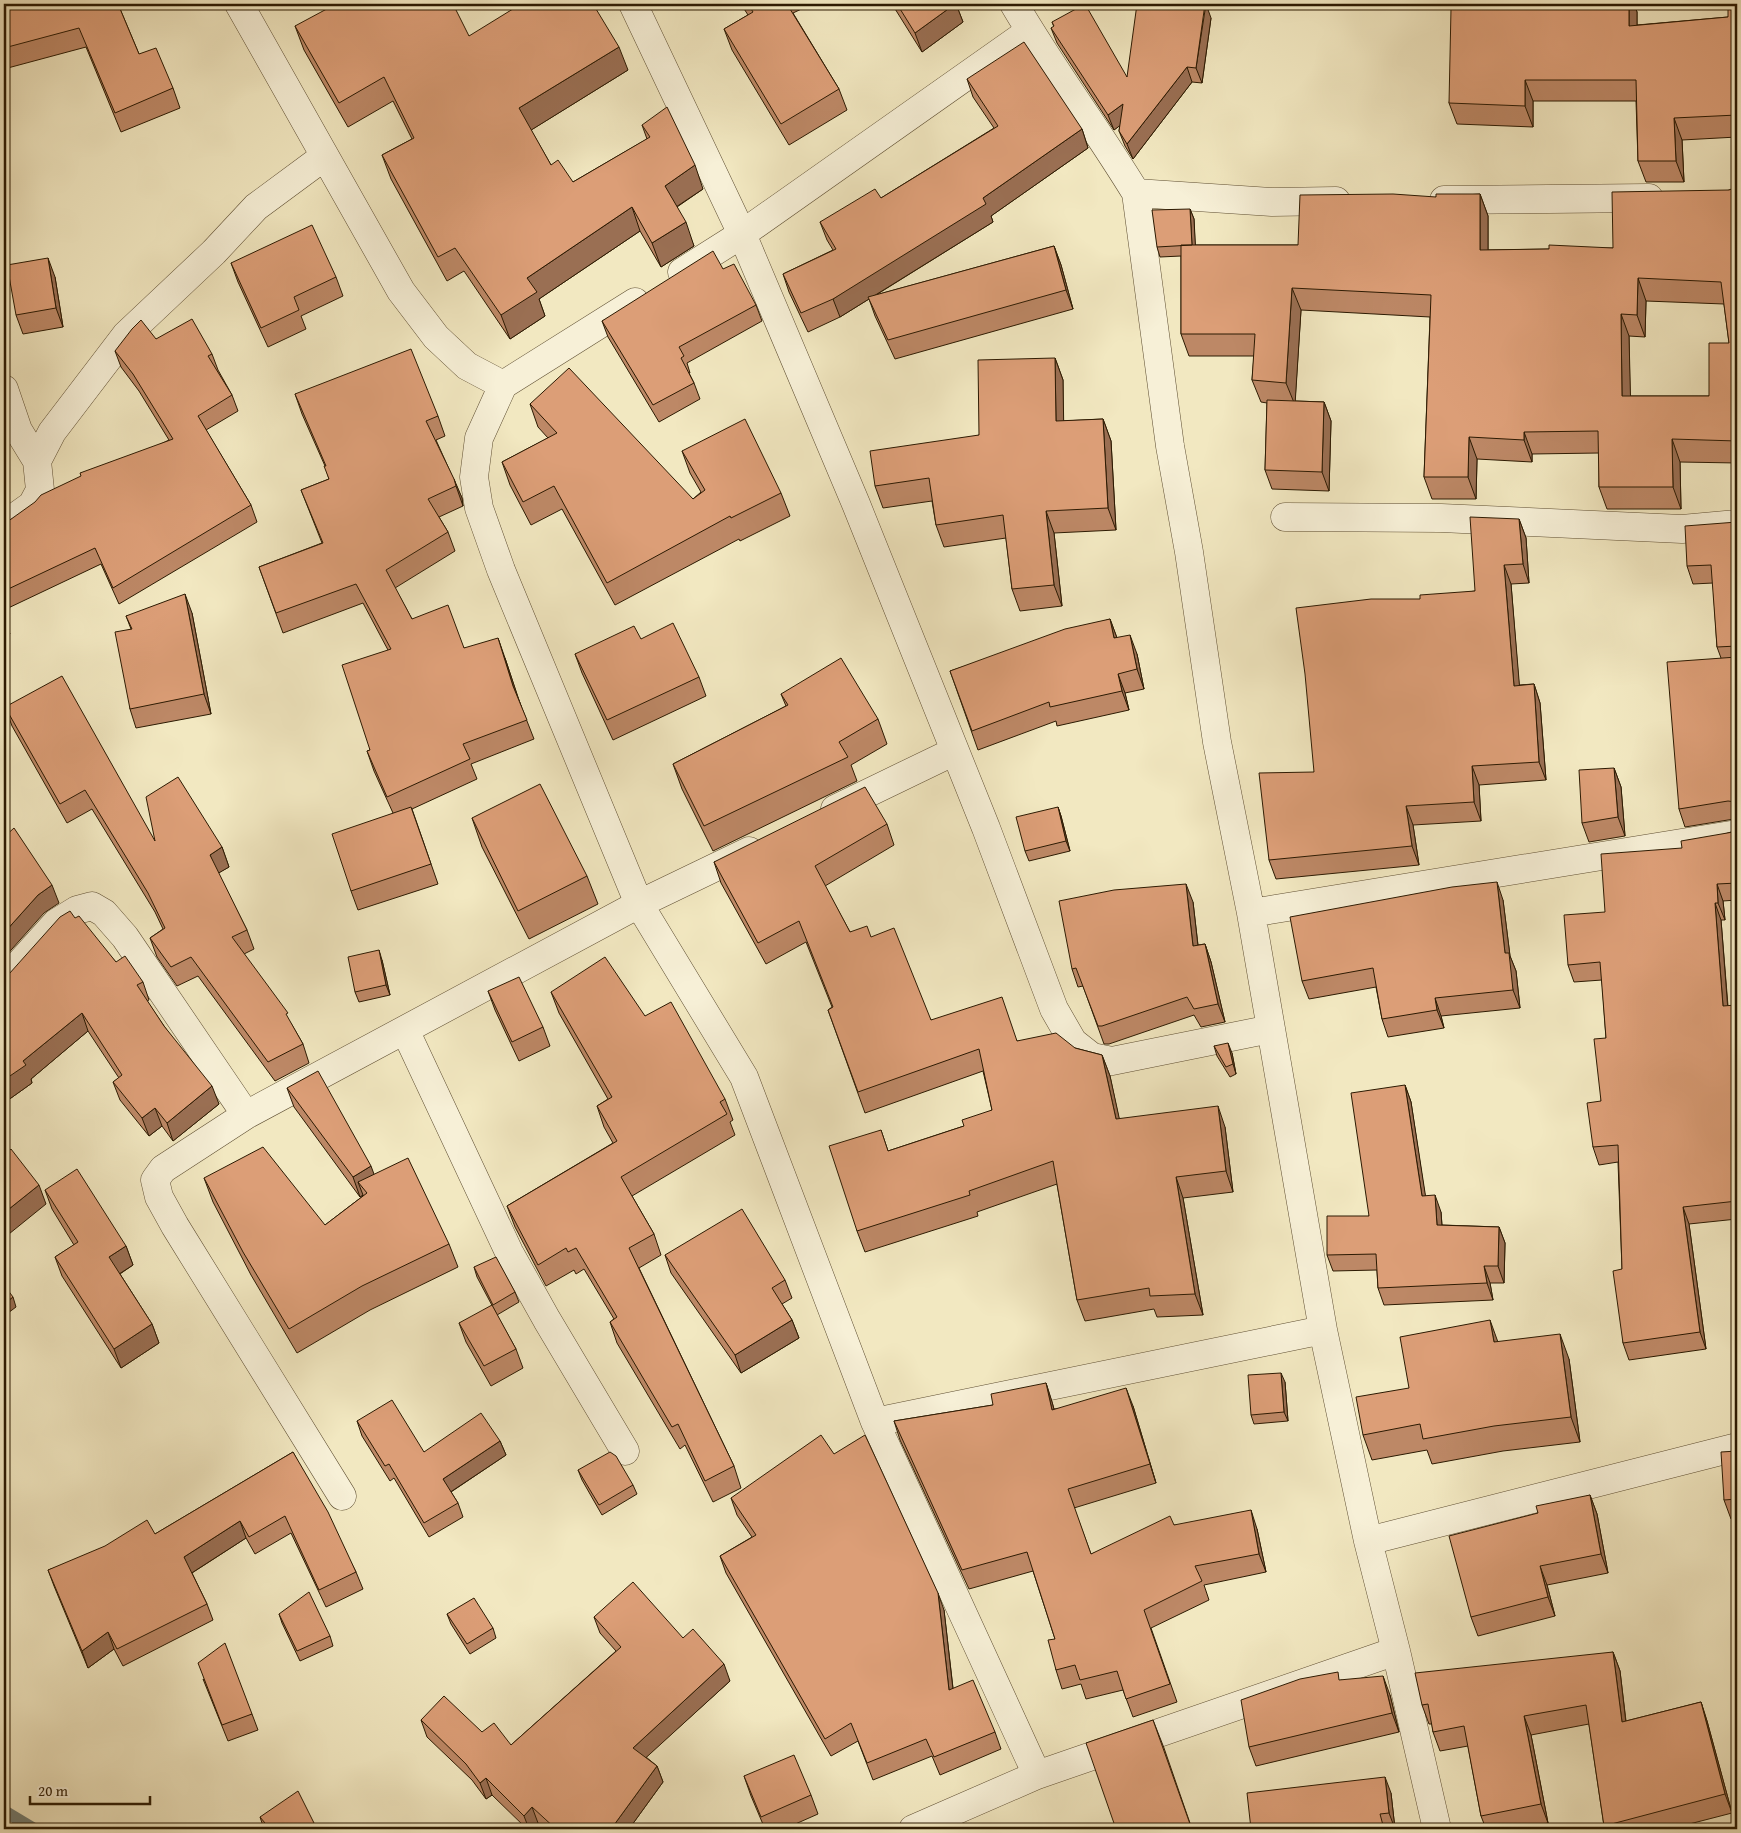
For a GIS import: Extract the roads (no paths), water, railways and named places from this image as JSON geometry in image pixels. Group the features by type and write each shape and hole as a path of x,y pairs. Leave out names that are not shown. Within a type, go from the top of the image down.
{"street":[{"path":"239,4 401,291 436,337 467,366 503,385"},
{"path":"633,4 742,234 856,504 986,828 1054,1009 1073,1042 1092,1057 1112,1061 1270,1029"},
{"path":"1014,4 1136,193 1170,446 1190,552 1217,742 1251,913 1323,1330 1368,1541 1396,1651 1437,1829"},
{"path":"1030,31 742,234 503,385 479,438 474,477 480,508 501,570 639,904 744,1077 875,1422 1037,1775"},
{"path":"38,461 52,432 126,335 214,252 256,207 325,156"},
{"path":"1136,193 1272,202 1361,201"},
{"path":"1421,200 1678,198"},
{"path":"4,389 18,430 38,461 40,490 32,505 4,525"},
{"path":"1285,517 1441,518 1682,529 1737,524"},
{"path":"815,819 955,751"},
{"path":"1251,913 1737,834"},
{"path":"342,1496 159,1197 155,1180 162,1169 246,1116 405,1030 639,904 771,840"},
{"path":"4,981 56,924 77,910 92,906 104,913 125,937 246,1116"},
{"path":"405,1030 509,1252 625,1451"},
{"path":"875,1422 1323,1330"},
{"path":"1368,1541 1737,1447"},
{"path":"913,1829 1037,1775 1396,1651"}],"waterway":[{"path":"4,1811 34,1829"}]}
